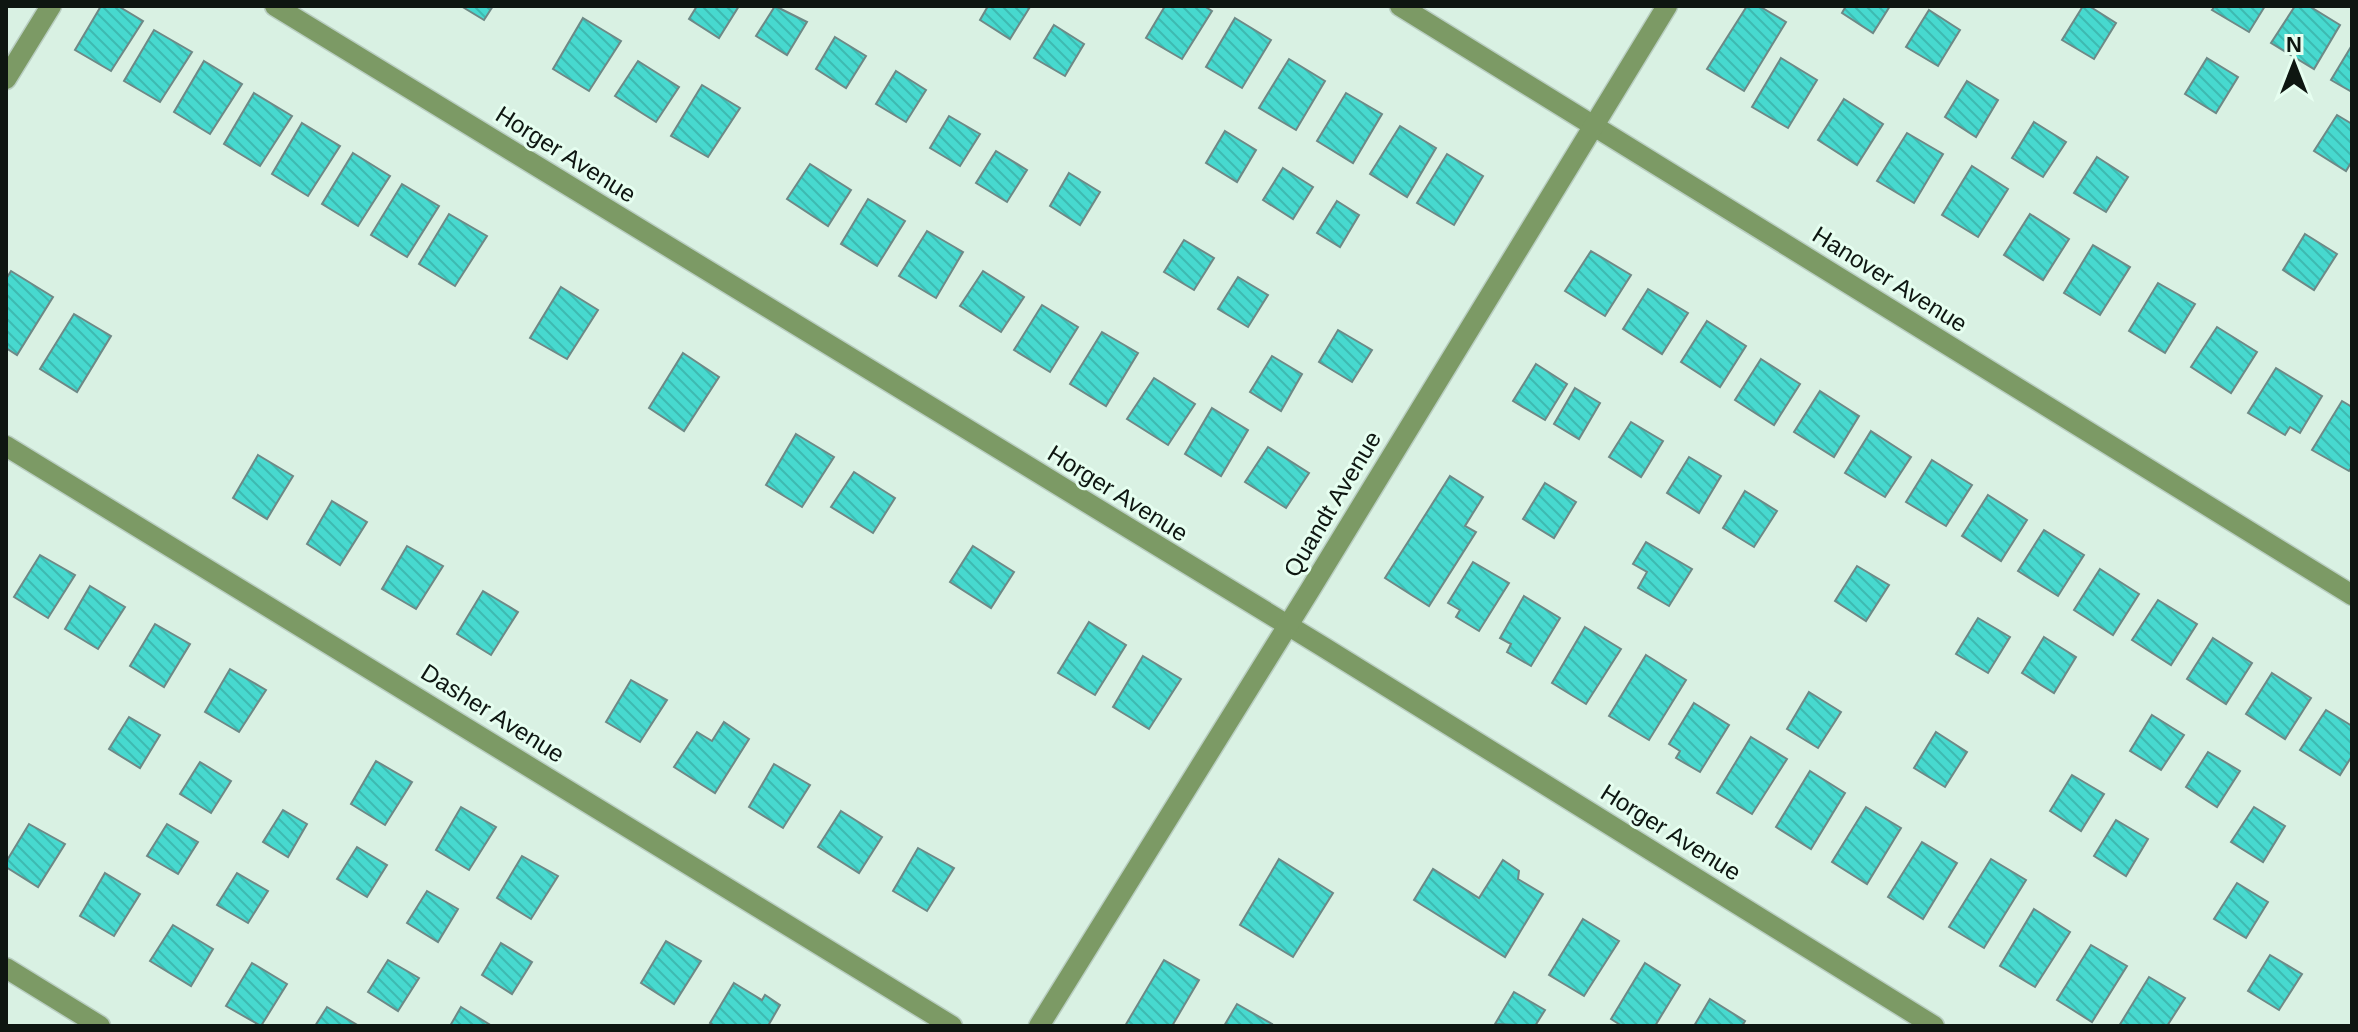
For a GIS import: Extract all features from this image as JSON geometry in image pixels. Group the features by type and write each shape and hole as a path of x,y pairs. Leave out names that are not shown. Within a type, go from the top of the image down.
{"street":[{"path":"6,79 51,6"},
{"name":"Horger Avenue","path":"275,6 1288,626 1934,1026"},
{"name":"Hanover Avenue","path":"1400,6 2352,595"},
{"name":"Quandt Avenue","path":"1039,1026 1667,6"},
{"name":"Dasher Avenue","path":"6,446 952,1026"},
{"path":"6,968 100,1026"}],"building":[{"path":"101,6 118,6 143,21 111,71 75,50"},
{"path":"461,6 493,6 484,20"},
{"path":"697,6 739,6 719,38 689,19"},
{"path":"775,6 807,22 787,55 756,36"},
{"path":"988,6 1030,7 1010,39 980,20"},
{"path":"1165,6 1204,6 1212,11 1182,59 1146,38"},
{"path":"1747,6 1759,6 1786,22 1744,91 1707,69"},
{"path":"1846,6 1890,6 1873,33 1842,13"},
{"path":"2083,6 2089,6 2116,23 2094,59 2062,40"},
{"path":"2215,6 2265,6 2249,32 2212,10"},
{"path":"2295,6 2309,6 2340,25 2314,69 2271,43"},
{"path":"1929,10 1960,30 1938,66 1906,47"},
{"path":"583,18 621,41 589,91 553,69"},
{"path":"1235,18 1271,40 1242,88 1206,67"},
{"path":"1054,25 1084,44 1065,76 1034,58"},
{"path":"154,30 192,52 160,102 124,81"},
{"path":"835,37 866,56 846,88 816,69"},
{"path":"2352,45 2352,92 2331,80"},
{"path":"1781,58 1817,80 1788,128 1752,107"},
{"path":"2207,58 2238,77 2216,113 2185,94"},
{"path":"1289,59 1325,81 1296,130 1259,108"},
{"path":"204,61 242,84 210,134 174,112"},
{"path":"638,61 679,87 656,122 615,96"},
{"path":"896,71 926,90 906,122 876,104"},
{"path":"1967,81 1998,100 1976,137 1945,117"},
{"path":"702,85 740,108 708,157 671,136"},
{"path":"254,93 292,116 260,166 224,144"},
{"path":"1346,93 1382,114 1353,163 1317,141"},
{"path":"1844,99 1883,124 1857,165 1818,140"},
{"path":"2337,115 2352,124 2352,161 2346,171 2314,151"},
{"path":"949,116 980,134 960,166 930,148"},
{"path":"2034,122 2066,142 2043,177 2012,158"},
{"path":"302,123 340,146 308,196 272,174"},
{"path":"1400,126 1436,148 1407,197 1370,174"},
{"path":"1225,131 1256,150 1237,182 1206,163"},
{"path":"1907,133 1943,154 1914,203 1877,181"},
{"path":"996,151 1027,170 1007,202 976,183"},
{"path":"353,153 390,176 358,226 322,204"},
{"path":"1447,154 1483,176 1454,225 1417,203"},
{"path":"2097,157 2128,177 2106,212 2074,193"},
{"path":"810,164 851,190 828,226 787,199"},
{"path":"1972,166 2008,189 1978,237 1942,215"},
{"path":"1283,168 1313,187 1293,219 1263,200"},
{"path":"1069,173 1100,192 1080,225 1050,206"},
{"path":"402,184 439,206 407,257 371,235"},
{"path":"868,199 905,221 877,266 841,244"},
{"path":"1337,201 1359,215 1340,247 1317,233"},
{"path":"449,214 487,236 455,286 419,264"},
{"path":"2030,214 2069,239 2043,280 2004,255"},
{"path":"927,231 963,252 936,298 899,276"},
{"path":"2305,234 2337,254 2314,290 2283,270"},
{"path":"1184,240 1214,258 1194,290 1164,272"},
{"path":"2093,245 2130,267 2100,315 2064,293"},
{"path":"1591,251 1631,275 1605,316 1565,291"},
{"path":"11,271 53,297 17,355 6,348 6,279"},
{"path":"983,271 1024,297 1001,332 960,306"},
{"path":"1238,277 1268,295 1248,327 1218,309"},
{"path":"2158,283 2195,304 2165,353 2129,331"},
{"path":"561,287 598,310 567,359 530,338"},
{"path":"1648,289 1688,313 1662,354 1623,329"},
{"path":"1042,305 1078,327 1050,372 1014,350"},
{"path":"74,314 111,336 77,392 40,369"},
{"path":"1707,321 1746,346 1720,387 1681,362"},
{"path":"2217,327 2257,352 2231,393 2191,367"},
{"path":"1338,330 1372,350 1352,382 1319,362"},
{"path":"1102,332 1138,353 1106,406 1070,384"},
{"path":"683,353 719,377 684,431 649,408"},
{"path":"1272,356 1302,374 1281,411 1250,392"},
{"path":"1761,359 1800,384 1774,425 1735,400"},
{"path":"1536,364 1567,384 1545,420 1513,401"},
{"path":"2276,368 2322,396 2300,433 2290,427 2285,435 2248,413"},
{"path":"1154,378 1195,404 1168,445 1127,419"},
{"path":"1575,388 1600,403 1579,439 1554,424"},
{"path":"1820,391 1859,416 1834,457 1794,432"},
{"path":"2342,401 2352,407 2352,466 2349,471 2312,450"},
{"path":"1212,408 1248,430 1221,476 1185,454"},
{"path":"1631,422 1663,441 1641,477 1609,457"},
{"path":"1871,431 1911,457 1885,497 1845,473"},
{"path":"796,434 834,457 802,507 766,485"},
{"path":"1268,447 1309,473 1286,508 1245,482"},
{"path":"258,455 293,476 267,519 233,498"},
{"path":"1689,457 1721,476 1699,513 1667,493"},
{"path":"1932,460 1972,485 1946,526 1906,502"},
{"path":"854,472 895,498 873,533 831,507"},
{"path":"1450,476 1483,497 1465,526 1476,532 1429,606 1385,578"},
{"path":"1545,483 1576,502 1554,538 1523,519"},
{"path":"1745,491 1777,511 1754,547 1723,528"},
{"path":"1988,495 2027,520 2001,561 1962,536"},
{"path":"332,501 367,522 340,565 307,544"},
{"path":"2044,530 2084,555 2058,596 2018,571"},
{"path":"1646,542 1692,569 1669,606 1638,588 1647,572 1633,564"},
{"path":"407,546 443,566 416,609 382,589"},
{"path":"973,546 1014,572 991,608 950,582"},
{"path":"40,555 75,575 48,618 14,597"},
{"path":"1473,562 1509,583 1479,631 1456,617 1460,610 1448,603"},
{"path":"1857,566 1889,585 1866,621 1835,601"},
{"path":"2100,569 2139,594 2113,635 2074,610"},
{"path":"90,586 125,607 98,649 65,629"},
{"path":"483,591 518,612 491,655 457,634"},
{"path":"1524,596 1560,618 1531,666 1507,652 1511,644 1500,638"},
{"path":"2158,600 2197,624 2171,665 2132,640"},
{"path":"1978,618 2010,637 1988,673 1956,654"},
{"path":"1089,622 1126,645 1095,695 1058,673"},
{"path":"155,624 190,644 164,687 130,666"},
{"path":"1585,627 1621,649 1586,704 1552,683"},
{"path":"2044,637 2076,657 2054,693 2022,673"},
{"path":"2213,638 2252,663 2226,704 2187,679"},
{"path":"1646,655 1686,680 1649,740 1609,716"},
{"path":"1143,656 1181,679 1149,729 1113,707"},
{"path":"230,669 266,690 239,732 205,712"},
{"path":"2272,673 2311,698 2285,739 2246,714"},
{"path":"631,680 667,700 640,742 606,722"},
{"path":"1809,692 1841,712 1818,748 1787,729"},
{"path":"1694,703 1729,725 1700,772 1676,758 1680,751 1669,744"},
{"path":"2326,710 2352,726 2352,756 2340,775 2300,750"},
{"path":"2152,715 2184,735 2161,770 2130,751"},
{"path":"129,717 160,735 140,768 109,749"},
{"path":"724,722 749,739 715,793 674,767 697,732 712,741"},
{"path":"1936,732 1967,752 1945,787 1914,768"},
{"path":"1751,737 1787,759 1752,814 1717,793"},
{"path":"2208,752 2240,771 2217,807 2186,787"},
{"path":"376,761 412,782 385,825 351,804"},
{"path":"200,762 231,781 211,813 180,794"},
{"path":"774,764 810,785 783,828 749,807"},
{"path":"1810,771 1845,793 1811,849 1776,827"},
{"path":"2072,775 2104,794 2081,831 2050,811"},
{"path":"461,807 496,827 469,870 436,850"},
{"path":"1866,807 1901,828 1867,884 1832,862"},
{"path":"2254,807 2285,826 2263,862 2231,842"},
{"path":"283,810 307,824 288,857 263,842"},
{"path":"841,811 882,837 859,873 818,847"},
{"path":"2116,820 2148,839 2126,876 2094,856"},
{"path":"29,824 65,844 38,887 6,867"},
{"path":"167,824 198,842 178,874 147,856"},
{"path":"1922,842 1957,863 1923,919 1888,897"},
{"path":"357,847 387,865 367,897 337,879"},
{"path":"918,848 954,868 927,911 893,891"},
{"path":"522,856 558,876 531,919 497,898"},
{"path":"1279,859 1333,893 1293,957 1240,925"},
{"path":"1991,859 2026,880 1984,948 1949,927"},
{"path":"1503,860 1519,871 1518,879 1543,894 1505,957 1414,900 1433,869 1479,898"},
{"path":"105,873 140,894 114,936 80,916"},
{"path":"237,873 268,891 248,923 217,905"},
{"path":"2237,883 2268,902 2246,938 2214,919"},
{"path":"427,891 458,909 438,942 407,923"},
{"path":"2034,909 2070,932 2035,987 2000,966"},
{"path":"1583,919 1619,941 1584,996 1549,975"},
{"path":"173,925 213,949 191,986 150,961"},
{"path":"666,941 701,961 674,1004 641,983"},
{"path":"501,943 532,962 512,994 482,975"},
{"path":"2091,945 2127,966 2092,1022 2057,1000"},
{"path":"2270,955 2302,974 2279,1010 2248,991"},
{"path":"388,960 419,978 398,1011 368,992"},
{"path":"1164,960 1199,980 1172,1026 1125,1026"},
{"path":"252,963 287,984 261,1026 226,1006"},
{"path":"1645,963 1680,985 1655,1026 1622,1026 1611,1019"},
{"path":"2149,977 2185,998 2167,1026 2119,1026"},
{"path":"734,983 762,1000 765,995 780,1005 768,1026 715,1026 710,1023"},
{"path":"1514,992 1545,1010 1535,1026 1495,1024"},
{"path":"1710,999 1745,1021 1742,1026 1694,1026"},
{"path":"1237,1004 1272,1024 1271,1026 1224,1026"},
{"path":"327,1007 359,1026 315,1026"},
{"path":"461,1007 492,1026 450,1026"}]}
